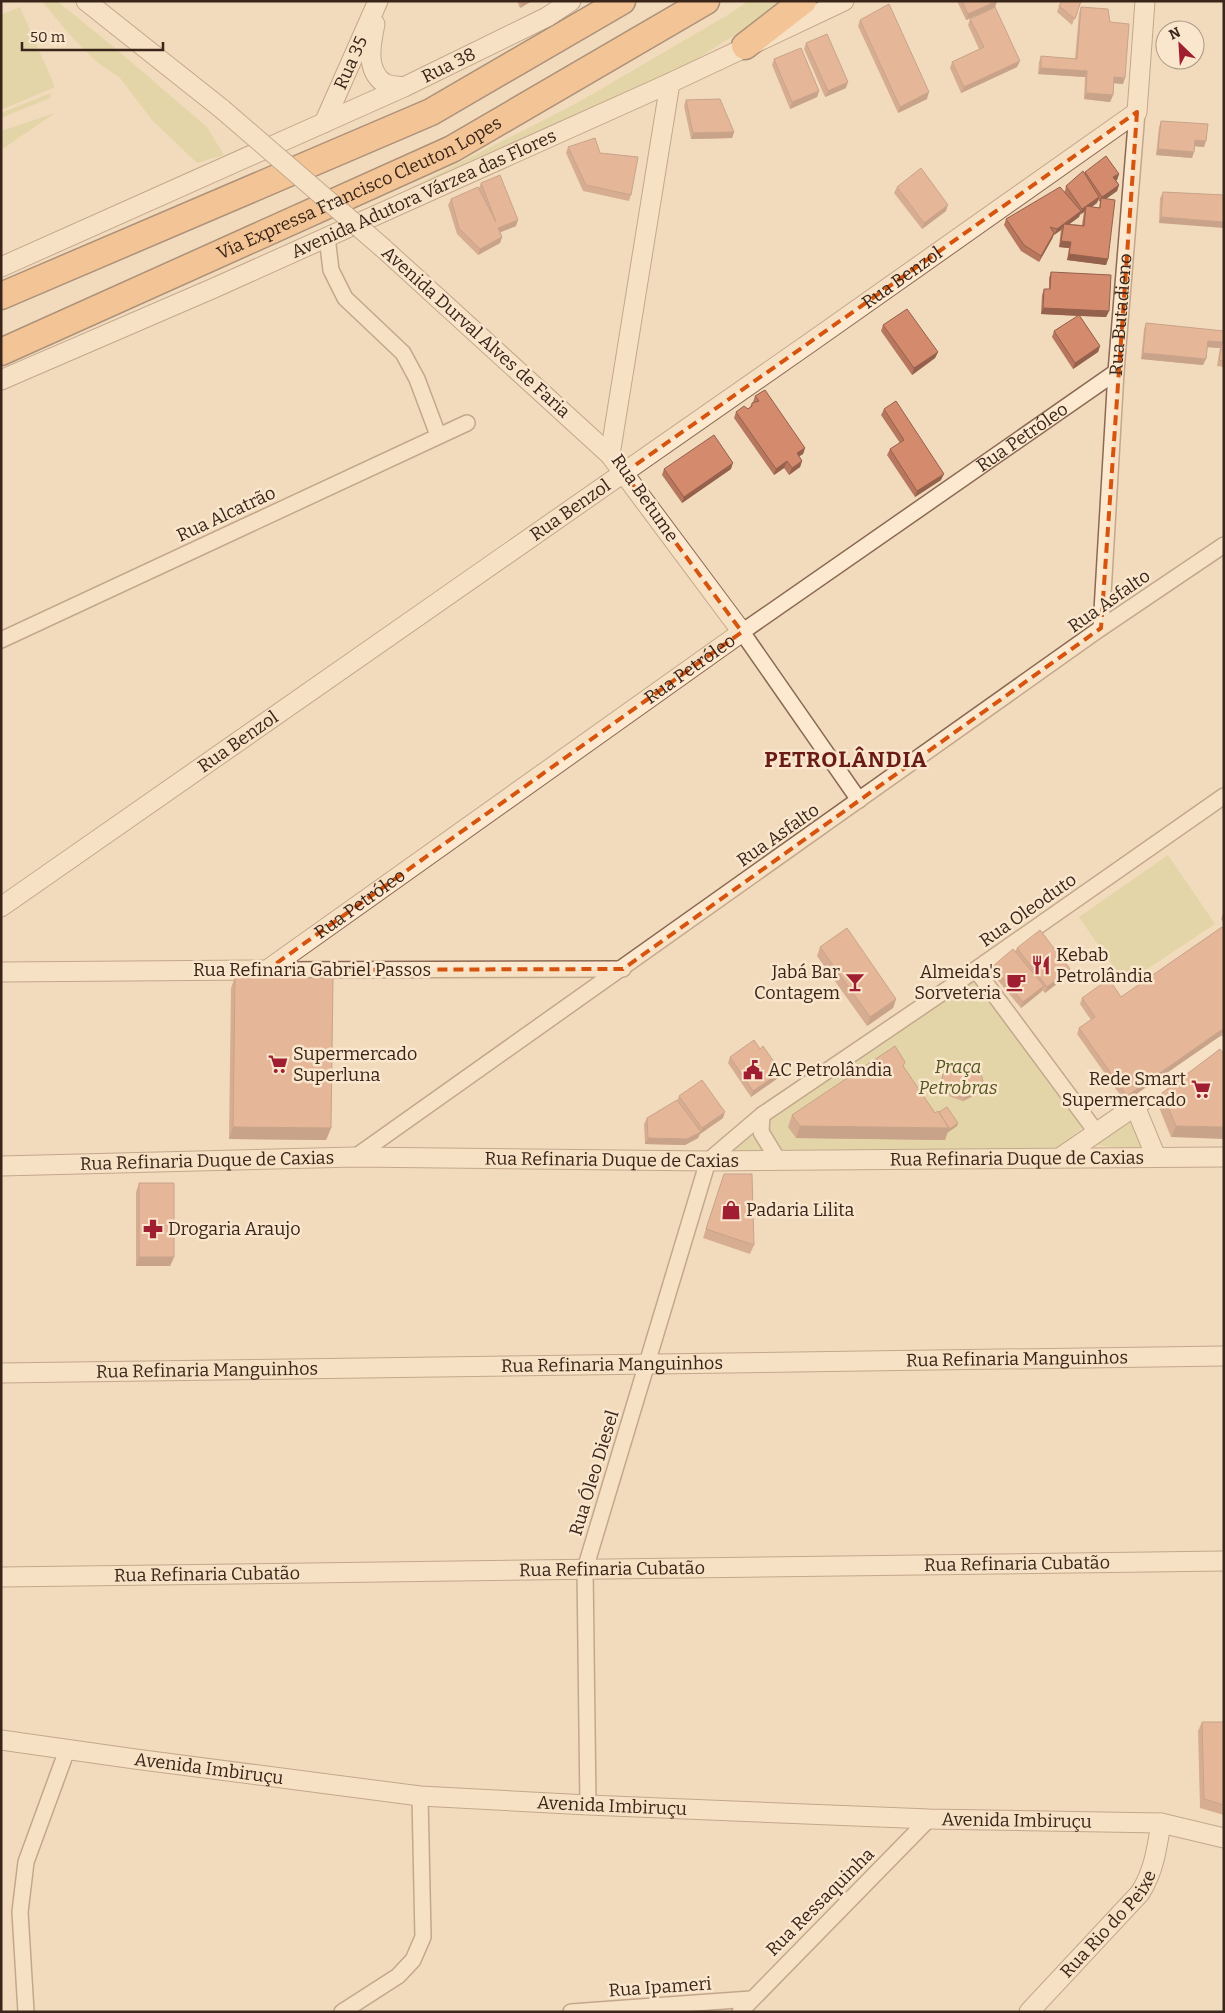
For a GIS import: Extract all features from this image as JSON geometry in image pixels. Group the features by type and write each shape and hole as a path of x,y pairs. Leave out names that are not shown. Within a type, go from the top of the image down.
{"highway":[{"path":"1,296 431,112 622,1"},
{"name":"Via Expressa Francisco Cleuton Lopes","path":"1,352 452,149 706,1"},
{"path":"745,46 803,1"}],"street":[{"name":"Avenida Durval Alves de Faria","path":"86,1 222,109 383,248 610,455"},
{"name":"Rua 35","path":"379,1 371,47 374,72 386,84 404,87"},
{"name":"Rua 35","path":"324,123 379,1"},
{"name":"Rua 38","path":"324,123 404,87 547,17 571,1"},
{"name":"Avenida Adutora Várzea das Flores","path":"1,380 327,238 670,83 844,1"},
{"name":"Rua Butadieno","path":"1101,628 1116,372 1145,1"},
{"name":"Rua Betume","path":"670,83 610,455 742,632 859,800"},
{"name":"Rua Benzol","path":"1,907 624,473 1137,112"},
{"path":"1,267 324,123"},
{"path":"327,238 331,270 345,298 404,353 417,380 438,435"},
{"name":"Rua Petróleo","path":"267,970 742,632 1116,372"},
{"name":"Rua Alcatrão","path":"1,640 467,423"},
{"name":"Rua Asfalto","path":"355,1157 623,969 1101,628 1224,545"},
{"name":"Rua Oleoduto","path":"708,1161 762,1115 976,970 1224,796"},
{"name":"Rua Refinaria Gabriel Passos","path":"1,972 623,969"},
{"path":"976,970 1097,1133"},
{"path":"1061,1157 1224,1045"},
{"path":"1135,1106 1156,1157"},
{"path":"762,1115 761,1132 778,1160"},
{"name":"Rua Refinaria Duque de Caxias","path":"1,1166 355,1157 708,1161 1224,1157"},
{"name":"Rua Óleo Diesel","path":"588,1805 585,1570 708,1161"},
{"name":"Rua Refinaria Manguinhos","path":"1,1372 1224,1356"},
{"name":"Rua Refinaria Cubatão","path":"1,1577 1224,1561"},
{"name":"Avenida Imbiruçu","path":"1,1740 420,1796 928,1819 1161,1823 1224,1838"},
{"path":"26,2012 20,1912 26,1862 67,1750"},
{"path":"342,2012 398,1976 413,1960 423,1937 420,1796"},
{"name":"Rua Ressaquinha","path":"740,2012 928,1819"},
{"name":"Rua Rio do Peixe","path":"1029,2012 1140,1893 1149,1878 1155,1860 1161,1823"},
{"name":"Rua Ipameri","path":"571,2012 751,1999"}],"highlighted area":[{"path":"1137,112 1101,628 623,969 267,970 742,632 624,473"}],"green space":[{"path":"42,1 57,1 115,48 207,127 224,155 197,163 152,120 120,78 97,62 69,34"},
{"path":"748,1 788,1 689,64 359,214 577,103 731,13"},
{"path":"20,7 55,87 1,110 1,15"},
{"path":"51,93 50,98 1,118 1,113"},
{"path":"55,113 1,150 1,131"},
{"path":"1168,855 1215,924 1125,984 1079,917"},
{"name":"Praça Petrobras","path":"976,975 1084,1127 1052,1151 779,1150 767,1133 767,1117"},
{"path":"1130,1120 1142,1150 1095,1145"},
{"path":"756,1131 767,1152 728,1156"}],"building":[{"path":"962,1 997,1 968,14"},
{"path":"1062,1 1081,1 1075,19 1059,6"},
{"path":"889,4 929,92 900,107 860,20"},
{"path":"995,7 1020,61 964,87 952,62 984,47 970,19"},
{"path":"1081,7 1108,9 1110,22 1129,24 1125,78 1114,77 1113,95 1086,93 1087,71 1041,68 1041,56 1077,59"},
{"path":"827,34 848,82 828,91 806,43"},
{"path":"801,48 819,91 792,102 774,59"},
{"path":"720,99 734,132 693,133 686,100"},
{"path":"1161,121 1208,124 1206,141 1195,140 1194,152 1158,149"},
{"path":"595,138 600,153 638,157 631,195 586,185 568,147"},
{"path":"1106,156 1119,174 1113,177 1119,185 1102,197 1085,172"},
{"path":"921,168 948,205 924,223 897,187"},
{"path":"1083,171 1099,197 1082,209 1066,186"},
{"path":"500,175 518,220 498,228 502,237 480,249 459,228 451,199 478,187 496,222 481,183"},
{"path":"1060,187 1081,211 1057,229 1050,227 1054,233 1041,256 1024,245 1006,219"},
{"path":"1163,192 1224,195 1224,222 1161,217"},
{"path":"1101,198 1115,200 1108,259 1069,254 1071,242 1061,241 1064,224 1084,226 1086,206 1100,208"},
{"path":"1051,272 1111,275 1109,311 1043,308 1044,289 1050,289"},
{"path":"907,309 938,352 914,368 883,325"},
{"path":"1079,315 1100,346 1075,363 1054,331"},
{"path":"1146,323 1224,331 1224,361 1219,360 1222,342 1208,341 1206,359 1143,353"},
{"path":"765,390 805,448 797,453 802,461 792,468 787,461 776,469 736,412 744,406 748,409 752,406 752,403 759,401 755,396"},
{"path":"896,401 944,474 917,491 890,449 904,440 884,409"},
{"path":"714,435 733,463 684,497 664,469"},
{"path":"1222,927 1224,930 1224,1028 1127,1096 1079,1028 1095,1017 1082,998 1109,979 1121,997"},
{"name":"Jabá Bar Contagem","path":"847,928 896,999 870,1017 820,947"},
{"name":"Kebab Petrolândia","path":"1040,930 1070,969 1047,987 1017,948"},
{"name":"Almeida's Sorveteria","path":"1013,949 1044,986 1023,1002 993,966"},
{"name":"Supermercado Superluna","path":"235,977 333,978 331,1128 233,1127"},
{"name":"AC Petrolândia","path":"754,1040 760,1049 763,1046 781,1072 753,1091 730,1057"},
{"path":"895,1046 905,1062 903,1066 935,1113 938,1111 949,1128 800,1126 792,1115"},
{"name":"Rede Smart Supermercado","path":"1220,1049 1224,1055 1224,1127 1176,1126 1162,1093"},
{"path":"967,1064 981,1074 983,1081 975,1090 966,1095 953,1091 942,1080 943,1074 959,1065"},
{"path":"702,1080 725,1112 702,1128 679,1096"},
{"path":"677,1100 701,1132 687,1139 648,1138 647,1118"},
{"path":"947,1107 958,1123 948,1130 949,1128 939,1112"},
{"name":"Padaria Lilita","path":"724,1174 752,1174 754,1245 706,1229"},
{"name":"Drogaria Araujo","path":"139,1183 174,1183 174,1257 139,1257"},
{"path":"1202,1722 1224,1722 1224,1805 1204,1799"}],"place":[{"name":"Kebab Petrolândia","path":"1041,965"},
{"name":"Jabá Bar Contagem","path":"855,982"},
{"name":"Almeida's Sorveteria","path":"1016,982"},
{"name":"Supermercado Superluna","path":"278,1064"},
{"name":"AC Petrolândia","path":"753,1070"},
{"name":"Rede Smart Supermercado","path":"1201,1089"},
{"name":"Padaria Lilita","path":"731,1210"},
{"name":"Drogaria Araujo","path":"153,1229"}],"district":[{"name":"PETROLÂNDIA","path":"846,759"}]}
